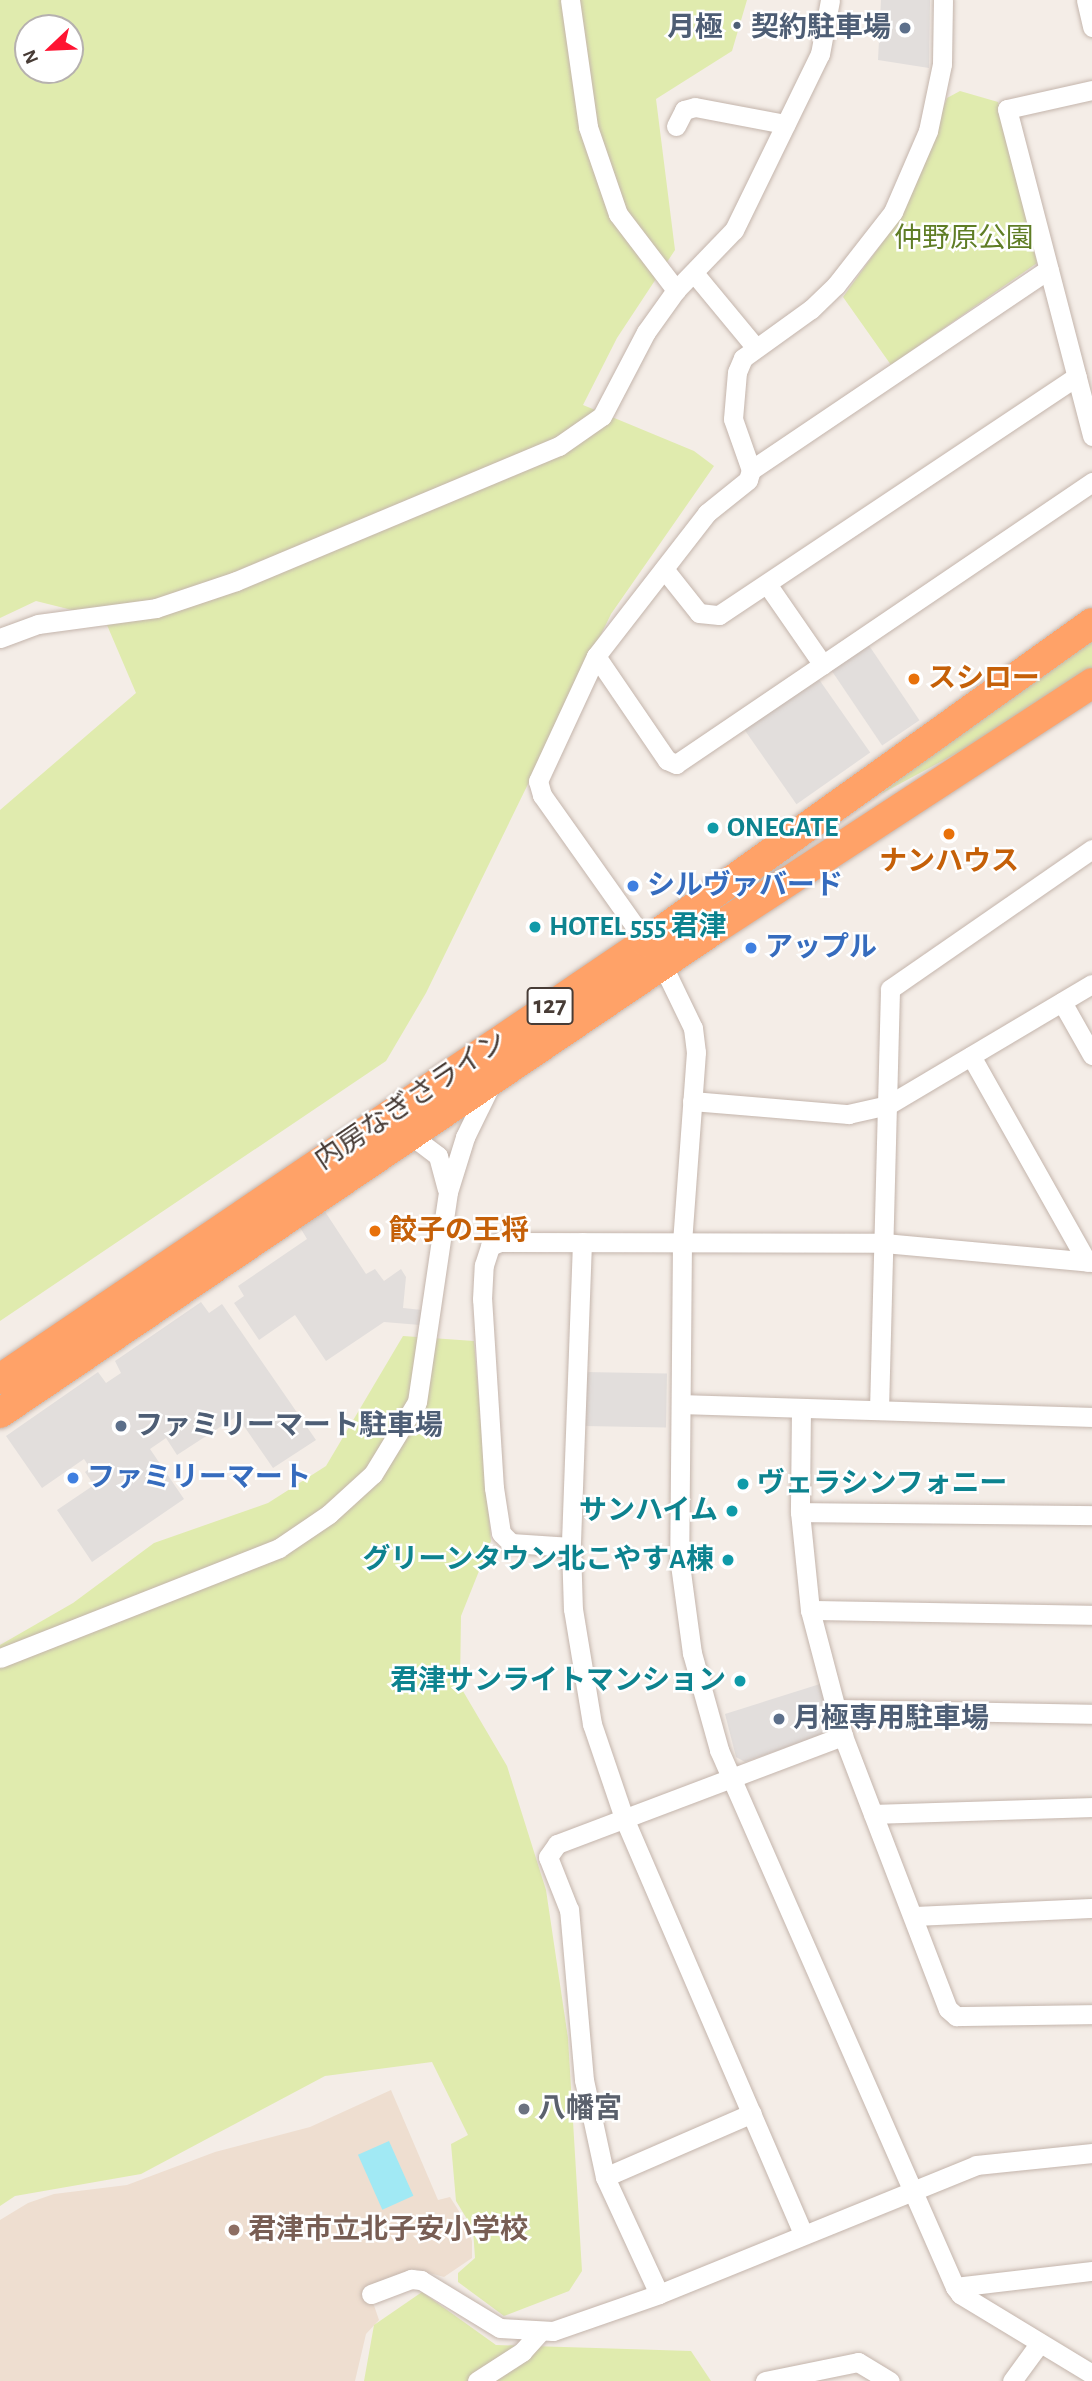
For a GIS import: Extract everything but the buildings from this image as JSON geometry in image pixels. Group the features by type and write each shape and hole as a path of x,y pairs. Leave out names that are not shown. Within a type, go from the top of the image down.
{"highway":[{"name":"内房なぎさライン","path":"0,1378 646,942 1092,623"},
{"name":"内房なぎさライン","path":"0,1413 495,1077 1092,684"}],"street":[{"path":"570,0 588,127 618,214 676,290"},
{"path":"0,638 38,624 156,608 225,585 559,446 602,416 646,332 676,290 734,230 820,54 830,0"},
{"path":"943,0 942,64 931,119 893,212 836,285 743,358 737,372 733,419 751,470 748,480 707,513 596,656 538,781 542,795 663,966 693,1028 692,1101 682,1241 678,1506 684,1604 704,1705 731,1779 955,2287 960,2294 1092,2374"},
{"path":"1086,0 1092,27"},
{"path":"1092,90 1007,109 1092,436"},
{"path":"676,126 684,110 695,107 785,124"},
{"path":"751,470 1049,269"},
{"path":"694,273 756,348"},
{"path":"664,569 699,613 710,618 767,584 1077,376"},
{"path":"596,656 667,760 676,764 1092,482"},
{"path":"767,584 823,665"},
{"path":"879,1410 890,989 1092,850"},
{"path":"692,1101 848,1114 888,1105 1092,984"},
{"path":"1062,1002 1092,1055"},
{"path":"971,1056 1090,1262"},
{"path":"0,1658 279,1548 329,1514 373,1474 416,1402 447,1192 466,1137 495,1077"},
{"path":"403,1140 417,1140 438,1156 447,1192"},
{"path":"570,1548 511,1543 501,1533 494,1488 482,1279 486,1252 500,1242 884,1242 1090,1262"},
{"path":"582,1242 570,1548 583,1677 592,1724 624,1818 803,2234"},
{"path":"681,1404 1092,1417"},
{"path":"801,1408 800,1512 810,1610 844,1736 948,2009 956,2016 1092,2014"},
{"path":"800,1512 1092,1516"},
{"path":"810,1610 1092,1615"},
{"path":"836,1709 1092,1714"},
{"path":"659,2294 605,2177 584,2080 569,1910 548,1857 557,1844 844,1736"},
{"path":"873,1814 1092,1807"},
{"path":"913,1916 1092,1908"},
{"path":"605,2177 752,2113"},
{"path":"371,2294 411,2279 421,2280 500,2328 540,2332 563,2328 659,2294 976,2165 1092,2153"},
{"path":"955,2287 1092,2270"},
{"path":"477,2381 522,2352 540,2332"},
{"path":"1012,2381 1039,2344"},
{"path":"765,2381 858,2362 890,2381"}],"shaded area":[{"name":"月極・契約駐車場","path":"881,0 930,0 929,68 878,60"},
{"path":"868,644 919,720 882,745 831,669"},
{"path":"818,678 870,753 796,804 744,730"},
{"path":"322,1207 366,1274 375,1269 384,1281 401,1269 406,1277 403,1308 422,1310 420,1325 384,1322 326,1361 295,1315 259,1340 234,1303 244,1296 238,1286 307,1239 298,1224"},
{"name":"ファミリーマート駐車場","path":"201,1302 209,1313 222,1304 316,1440 273,1468 237,1416 177,1455 166,1438 150,1449 184,1499 92,1562 57,1510 94,1485 85,1472 90,1468 84,1459 42,1488 6,1436 98,1372 106,1383 121,1373 115,1361"},
{"path":"585,1372 667,1373 666,1427 584,1426"},
{"name":"月極専用駐車場","path":"820,1684 833,1724 829,1732 745,1762 736,1757 725,1714"},
{"name":"君津市立北子安小学校","path":"391,2090 438,2200 450,2197 464,2219 472,2241 472,2258 444,2277 415,2269 368,2288 379,2320 366,2334 355,2381 0,2381 0,2220 28,2203 54,2194 127,2185 215,2152 310,2127"}],"green space":[{"path":"0,0 747,0 732,51 656,99 675,250 617,338 583,405 694,451 714,466 611,614 426,993 386,1061 0,1321 0,810 136,693 104,618 36,601 0,618"},
{"name":"仲野原公園","path":"960,91 998,102 1037,263 891,365 843,297 903,214 947,98"},
{"path":"1092,633 1092,671 957,753 879,795"},
{"path":"403,1336 474,1341 491,1541 461,1616 460,1686 507,1766 546,1890 568,2038 582,2271 569,2291 504,2316 458,2282 458,2273 475,2258 473,2229 456,2201 451,2144 468,2135 432,2062 325,2076 141,2174 15,2196 0,2206 0,1645 73,1603 154,1543 268,1503 326,1466"},
{"path":"422,2292 496,2345 691,2351 711,2381 364,2381 374,2325"}],"water":[{"path":"389,2141 413,2196 382,2210 358,2155"}],"place":[{"name":"月極・契約駐車場","path":"905,28"},
{"name":"スシロー","path":"914,679"},
{"name":"ONEGATE","path":"713,828"},
{"name":"ナンハウス","path":"949,834"},
{"name":"シルヴァバード","path":"633,886"},
{"name":"HOTEL 555 君津","path":"535,927"},
{"name":"アップル","path":"751,948"},
{"name":"餃子の王将","path":"375,1231"},
{"name":"ファミリーマート駐車場","path":"121,1426"},
{"name":"ファミリーマート","path":"73,1478"},
{"name":"ヴェラシンフォニー","path":"743,1484"},
{"name":"サンハイム","path":"732,1511"},
{"name":"グリーンタウン北こやすA棟","path":"728,1560"},
{"name":"君津サンライトマンション","path":"740,1681"},
{"name":"月極専用駐車場","path":"779,1719"},
{"name":"八幡宮","path":"524,2109"},
{"name":"君津市立北子安小学校","path":"234,2230"}]}
